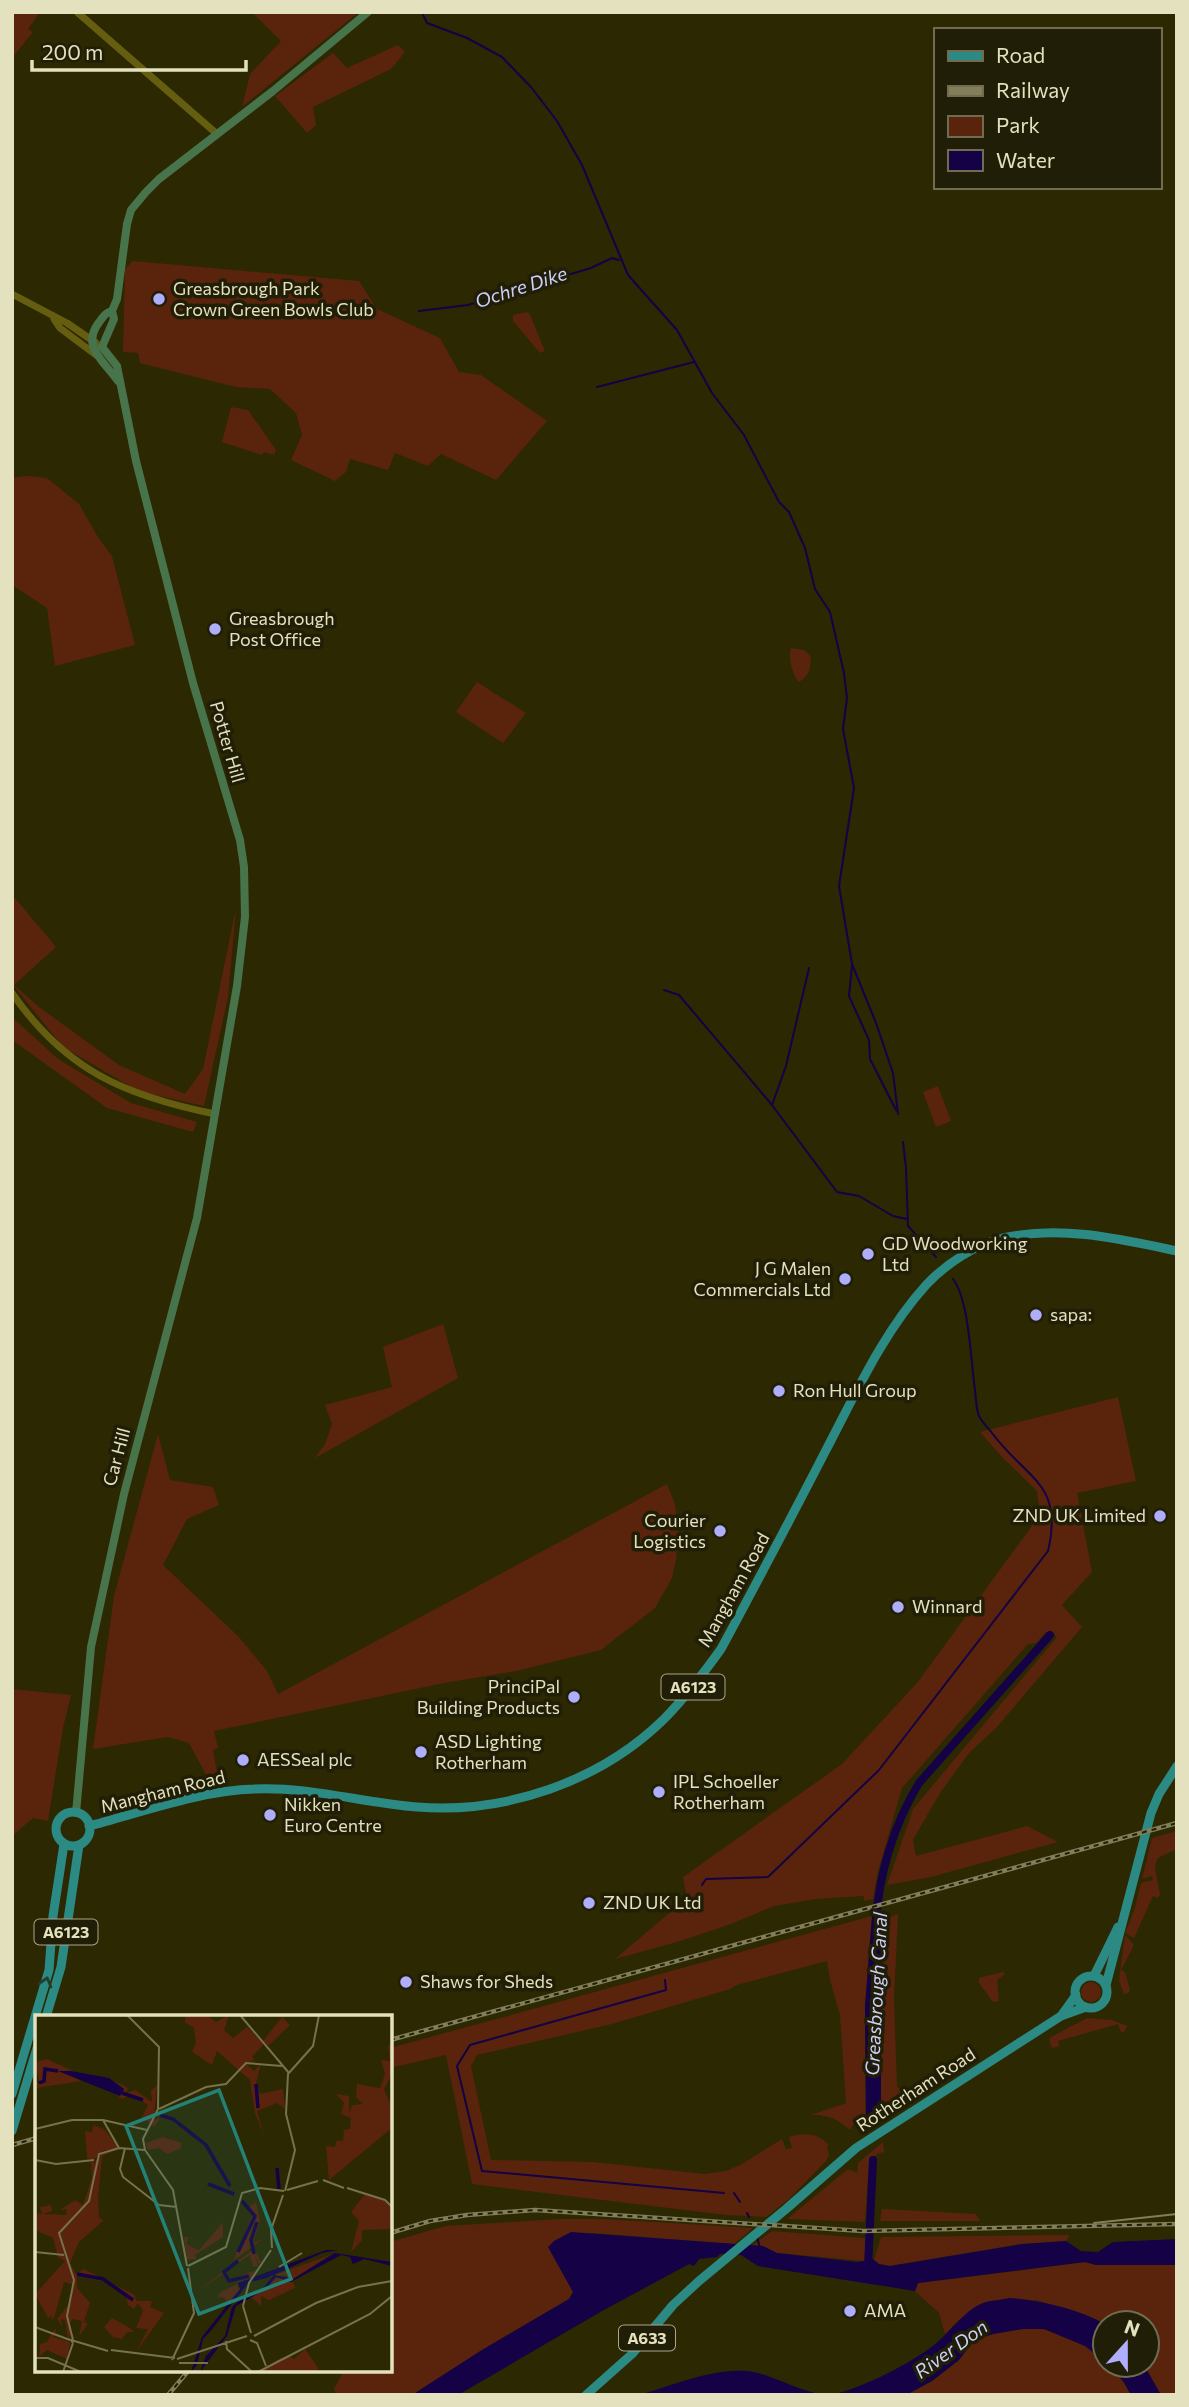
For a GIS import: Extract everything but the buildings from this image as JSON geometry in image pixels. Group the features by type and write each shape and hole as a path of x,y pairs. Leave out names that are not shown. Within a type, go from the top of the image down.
{"main road":[{"path":"93,344 114,319 113,311 131,210 159,179 368,12"},
{"path":"93,344 107,312 113,311"},
{"path":"80,331 93,344"},
{"name":"Potter Hill","path":"93,344 117,366 136,461 193,683 240,840 244,867 244,931 215,1114"},
{"name":"Car Hill","path":"76,1813 91,1647 124,1494 197,1218 215,1114"},
{"name":"Mangham Road","path":"89,1826 227,1791 255,1788 416,1807 466,1807 541,1793 595,1769 639,1740 663,1720 699,1680 721,1650 872,1365 891,1332 928,1284 973,1250 1002,1238 1037,1233 1093,1235 1177,1251"},
{"name":"Rotherham Road","path":"586,2395 632,2354 673,2305 699,2281 860,2145 1061,2015 1102,2004 1107,1995 1106,1985 1155,1802 1177,1766"},
{"path":"76,1813 84,1818 89,1826"},
{"name":"A6123","path":"36,2015 49,1970 53,1916 64,1844 57,1835 57,1824 66,1814 76,1813"},
{"name":"A6123","path":"47,2015 61,1967 79,1845 87,1837 89,1826"},
{"path":"64,1844 79,1845"},
{"name":"Rotherham Road","path":"1061,2015 1076,1995 1075,1989 1079,1981 1086,1976 1094,1976 1131,1896"},
{"path":"1094,1976 1106,1985"},
{"path":"1076,1995 1086,2007"},
{"name":"A6123","path":"12,2094 35,2017"},
{"path":"12,2131 35,2055"}],"street":[{"path":"77,12 217,134"},
{"path":"12,294 80,331"},
{"path":"54,318 60,328 93,344"},
{"path":"12,993 50,1038 91,1071 138,1095 215,1114"}],"green space":[{"path":"12,12 40,12 28,29 33,32 12,58"},
{"path":"252,12 359,12 242,107 250,74 281,41"},
{"path":"398,45 405,52 391,69 313,107 316,125 307,133 275,96 333,53 347,68"},
{"path":"133,261 359,281 377,309 440,338 459,372 481,375 547,421 496,480 441,454 428,466 395,453 388,470 350,459 346,472 335,481 291,460 302,435 296,413 270,389 236,387 140,363 138,353 123,352 125,269"},
{"path":"527,312 545,351 540,353 513,321 513,315"},
{"path":"231,407 248,410 276,450 274,455 264,452 262,455 222,442"},
{"path":"12,478 47,478 79,504 112,556 135,645 55,666 47,608 12,585"},
{"path":"791,648 804,650 811,657 810,668 799,682 791,666"},
{"path":"477,682 526,713 503,743 456,712"},
{"path":"15,898 56,947 14,985 39,1007 119,1065 185,1094 203,1069 236,908 228,997 204,1106 138,1091 63,1047 12,983 12,901"},
{"path":"12,1017 58,1059 131,1103 197,1122 193,1132 107,1108 12,1040"},
{"path":"938,1086 951,1121 936,1127 923,1092"},
{"path":"443,1324 458,1378 315,1458 325,1444 332,1424 325,1405 392,1387 383,1347"},
{"path":"1118,1397 1136,1481 1077,1493 1092,1572 1062,1605 1082,1627 996,1728 969,1753 940,1793 913,1840 916,1856 1027,1826 1058,1842 931,1877 887,1885 913,1809 1057,1637 1046,1632 1036,1643 1028,1644 902,1788 877,1875 873,1899 864,1901 864,1896 816,1899 774,1906 677,1942 615,1959 687,1898 683,1877 842,1764 917,1683 1040,1515 1037,1491 980,1432"},
{"path":"158,1434 170,1480 213,1487 219,1505 187,1519 163,1565 239,1637 267,1671 278,1694 667,1484 675,1504 678,1532 672,1578 655,1608 601,1650 516,1671 444,1683 214,1731 218,1748 213,1750 219,1782 210,1782 189,1743 168,1737 93,1749 114,1596"},
{"path":"12,1689 71,1695 48,1821 33,1818 12,1836"},
{"path":"1177,1831 1177,1849 1158,1858 1156,1863 1160,1894 1158,1898 1153,1896 1134,1938 1125,1933 1141,1883 1153,1880 1152,1876 1142,1879 1152,1838"},
{"path":"898,1914 894,1999 897,2087 918,2095 881,2119 883,1920"},
{"path":"872,1916 865,2006 866,2128 856,2120 850,2130 832,2118 811,2115 846,2103 840,2015 827,1961 737,1985 612,2024 477,2055 471,2066 491,2160 593,2162 705,2174 726,2171 742,2164 782,2139 786,2149 792,2148 789,2137 810,2135 820,2138 829,2145 826,2161 788,2200 766,2217 726,2215 472,2184 446,2055 392,2068 392,2047"},
{"path":"1125,1935 1134,1945 1121,1970 1125,1972 1130,1990 1124,1994 1119,1981"},
{"path":"1003,1972 1005,1974 997,1980 999,2001 993,2002 979,1983 979,1978"},
{"path":"1091,1982 1098,1985 1101,1992 1098,1999 1091,2002 1084,1999 1081,1992 1084,1985"},
{"path":"1087,2018 1112,2020 1127,2026 1124,2032 1121,2032 1118,2024 1058,2041 1059,2046 1052,2048 1049,2039 1051,2037"},
{"path":"883,2142 884,2152 877,2154 869,2163 865,2222 787,2219 848,2169 857,2173 858,2163"},
{"path":"882,2209 976,2214 980,2221 880,2221"},
{"path":"602,2219 753,2228 734,2244 592,2233 549,2247 573,2292 569,2299 412,2395 336,2395 334,2389 343,2372 392,2372 392,2241 445,2226"},
{"path":"772,2231 865,2238 865,2261 777,2253 763,2246 753,2245"},
{"path":"1069,2235 1066,2241 1021,2244 890,2266 874,2260 881,2237"},
{"path":"1085,2262 1096,2265 1177,2265 1177,2395 1161,2395 1152,2379 1161,2379 1161,2309 1091,2309 1091,2317 1036,2300 960,2319 945,2334 939,2313 915,2291 918,2283"},
{"path":"1038,2329 1071,2339 1091,2350 1091,2379 1121,2379 1131,2395 906,2395 932,2381 959,2360 974,2340 993,2334"}],"water":[{"path":"879,1913 883,1920 881,2119 866,2128 865,2006 872,1916"},
{"path":"571,2232 763,2246 777,2253 857,2262 865,2261 869,2256 879,2264 890,2266 1022,2244 1066,2241 1081,2251 1098,2252 1113,2242 1177,2239 1177,2265 1096,2265 1085,2262 918,2283 915,2291 758,2266 741,2255 720,2254 717,2257 699,2259 694,2266 689,2264 458,2395 412,2395 569,2299 573,2292 548,2247"},
{"name":"River Don","path":"1009,2298 1033,2301 1091,2318 1091,2351 1044,2329 1023,2329 974,2340 959,2360 932,2381 906,2395 638,2395 706,2375 733,2371 769,2376 813,2393 834,2394 846,2391 872,2381 913,2359 934,2345 963,2316 986,2302"},
{"path":"1121,2379 1152,2379 1161,2395 1131,2395"}],"waterway":[{"path":"423,15 427,23 467,38 502,57 531,87 557,121 582,165 628,275 677,330 712,393 744,435 779,502 789,512 805,548 815,589 830,612 847,698 843,729 854,788 839,886 852,964 893,1073 898,1114"},
{"name":"Ochre Dike","path":"419,311 468,305 591,268 612,258 619,260"},
{"path":"597,387 694,362"},
{"path":"852,966 849,996 869,1040 870,1059 896,1110"},
{"path":"772,1105 786,1066 809,968"},
{"path":"664,990 679,995 772,1105 837,1192 859,1196 893,1216 907,1219"},
{"path":"903,1142 908,1226 936,1257"},
{"path":"702,1885 706,1879 768,1877 879,1770 1048,1551 1052,1528 1047,1496 983,1423 978,1413 966,1316 963,1301 953,1279"},
{"name":"Greasbrough Canal","path":"876,1924 880,1887 889,1851 902,1816 919,1783 1050,1635"},
{"path":"665,1980 666,1990 470,2045 457,2066 482,2171 724,2193"},
{"name":"Greasbrough Canal","path":"868,2266 873,2160"},
{"path":"734,2193 740,2202"},
{"path":"747,2213 749,2217"},
{"path":"757,2237 760,2248"}],"tram line":[{"path":"1094,2223 1177,2214"}],"railway":[{"path":"392,2039 1177,1823"},
{"path":"12,2145 35,2139"},
{"path":"392,2232 430,2221 467,2215 535,2210 863,2231 1177,2224"},
{"path":"168,2395 187,2372"}],"place":[{"name":"Greasbrough Park Crown Green Bowls Club","path":"159,299"},
{"name":"Greasbrough Post Office","path":"215,629"},
{"name":"GD Woodworking Ltd","path":"868,1254"},
{"name":"J G Malen Commercials Ltd","path":"845,1279"},
{"name":"sapa:","path":"1036,1315"},
{"name":"Ron Hull Group","path":"779,1391"},
{"name":"ZND UK Limited","path":"1160,1516"},
{"name":"Courier Logistics","path":"720,1531"},
{"name":"Winnard","path":"898,1607"},
{"name":"PrinciPal Building Products","path":"574,1697"},
{"name":"ASD Lighting Rotherham","path":"421,1752"},
{"name":"AESSeal plc","path":"243,1760"},
{"name":"IPL Schoeller Rotherham","path":"659,1792"},
{"name":"Nikken Euro Centre","path":"270,1815"},
{"name":"ZND UK Ltd","path":"589,1903"},
{"name":"Shaws for Sheds","path":"406,1982"},
{"name":"AMA","path":"850,2311"}]}
